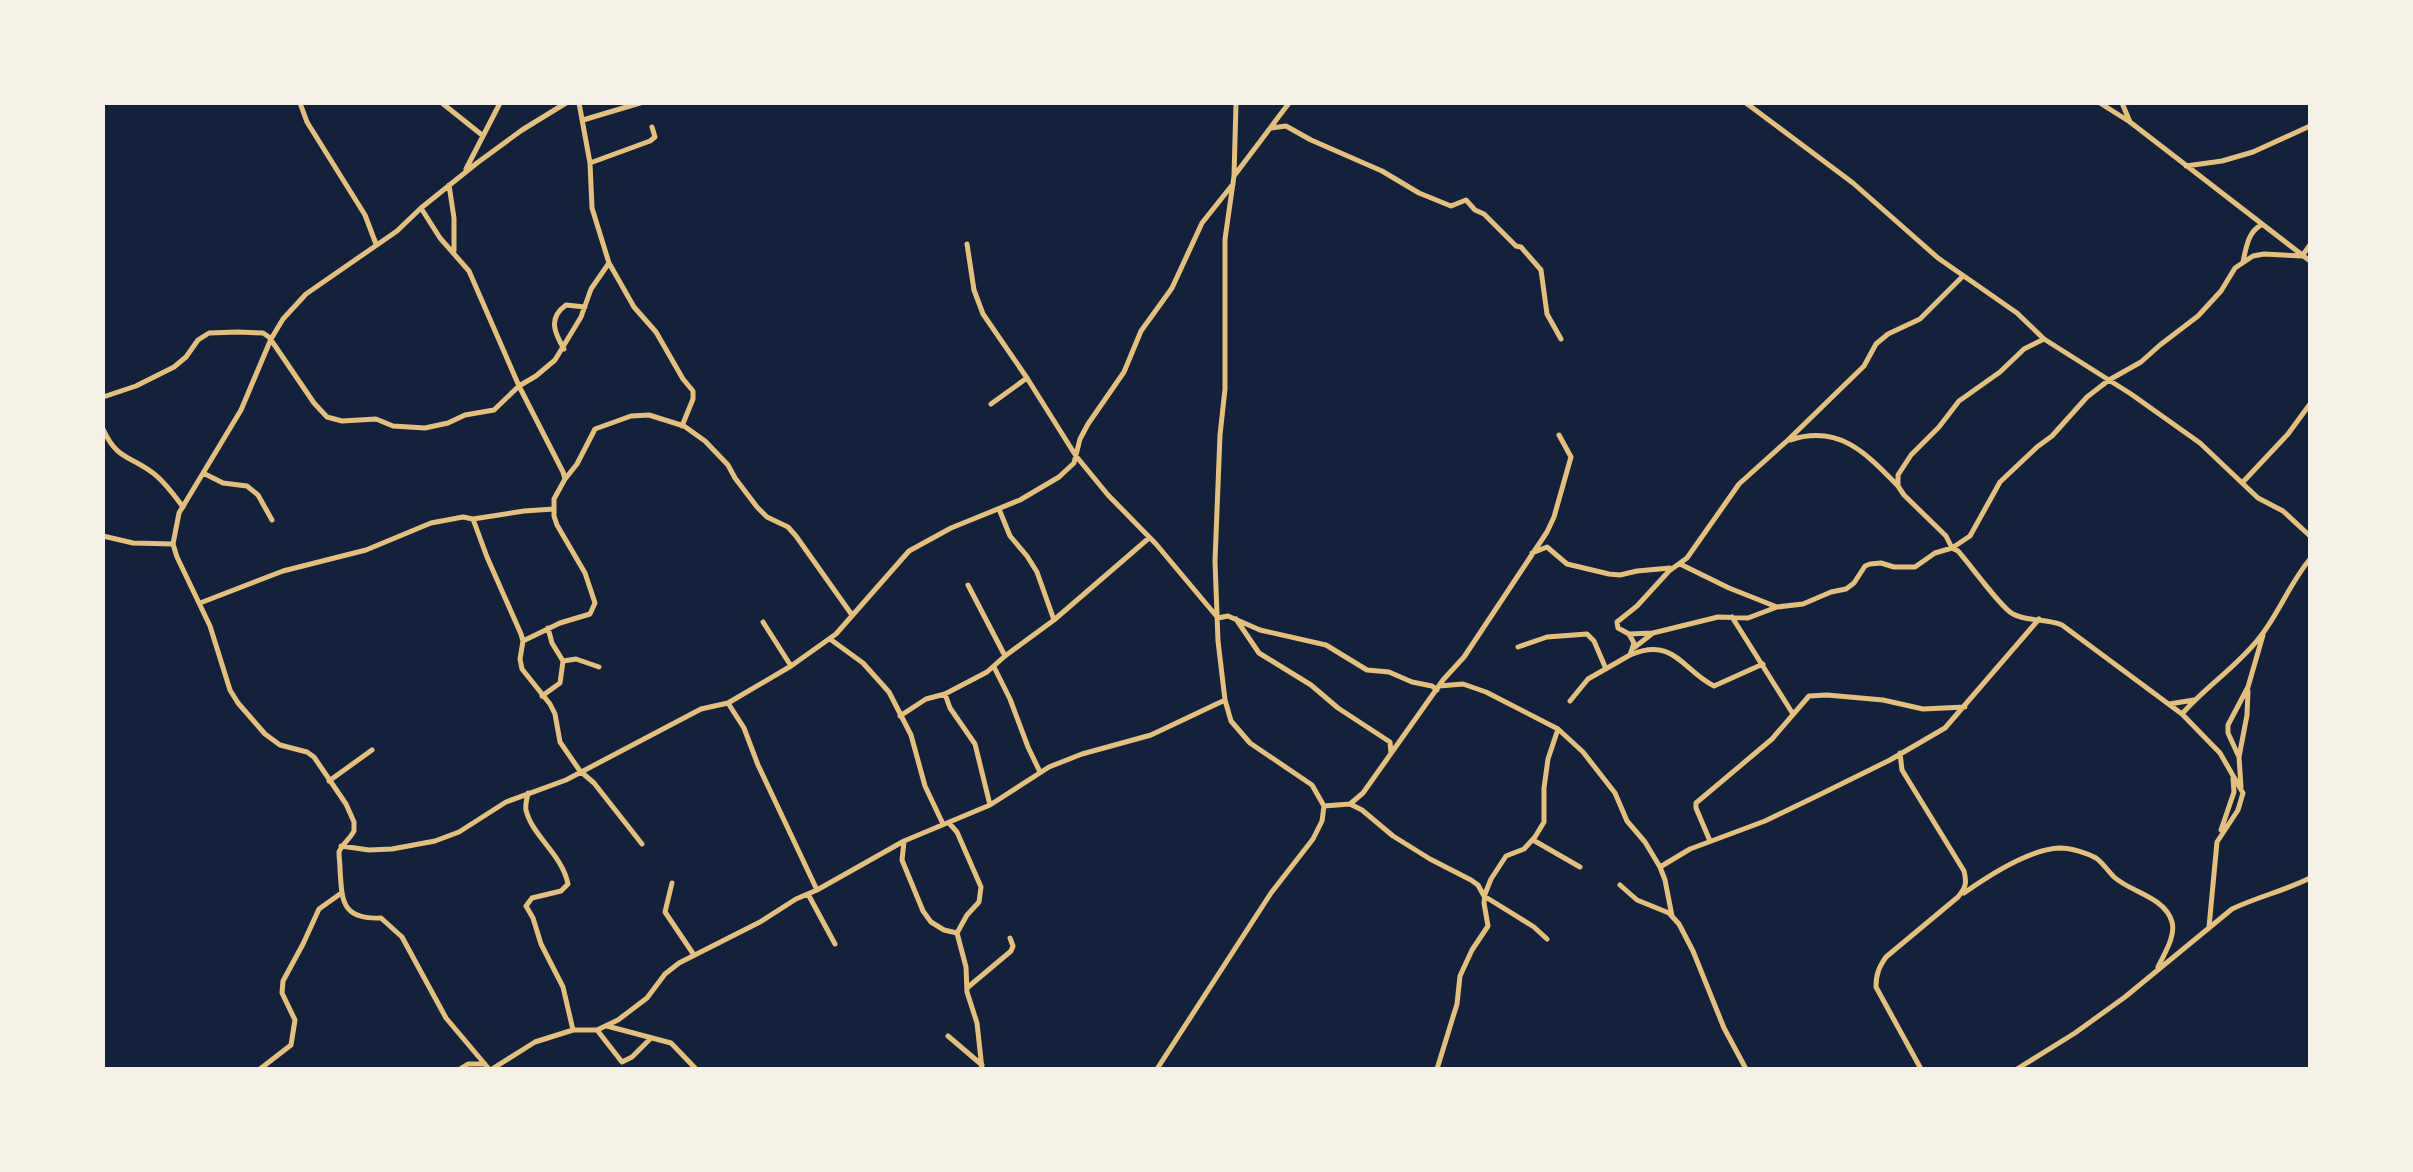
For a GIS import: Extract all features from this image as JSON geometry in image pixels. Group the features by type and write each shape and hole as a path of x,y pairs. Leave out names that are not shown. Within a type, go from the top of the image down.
{"street":[{"path":"300,103 307,122 365,215 376,244"},
{"path":"442,103 482,135"},
{"path":"464,173 500,103"},
{"path":"489,1067 446,1018 402,937 381,918 368,918 348,908 340,894 338,859 341,846 354,831 354,822 346,804 314,757 307,752 280,745 265,734 238,703 230,690 210,626 173,544 176,521 241,410 282,319 300,300 397,231 464,173 522,130 566,103"},
{"path":"579,103 590,163 592,208 609,263 634,307 656,332 693,391 693,400 682,426"},
{"path":"583,120 640,103"},
{"path":"1157,1069 1271,893 1313,839 1322,821 1324,806 1312,785 1250,743 1231,721 1225,700 1215,561 1220,435 1225,389 1225,239 1234,176 1236,103"},
{"path":"1234,176 1289,103"},
{"path":"1746,103 1853,183 1938,258 2017,313 2044,339 2200,443 2242,483 2266,503 2294,519 2310,536"},
{"path":"2100,103 2130,122 2310,261"},
{"path":"2122,103 2130,122"},
{"path":"2186,166 2253,152 2310,126"},
{"path":"590,163 650,141 655,137 652,127"},
{"path":"1272,128 1286,127 1451,206 1466,200 1475,211 1484,214 1535,261 1542,274 1547,314 1561,339"},
{"path":"341,846 369,850 393,849 435,841 459,832 506,802 555,785 614,756 701,709 728,703 791,666 830,639 909,551 951,528 1046,486 1071,466 1088,424 1124,372 1141,331 1175,281 1202,223 1233,184"},
{"path":"449,185 454,218 453,251"},
{"path":"421,208 440,237 469,271 519,386 565,480"},
{"path":"2243,261 2250,236 2262,225"},
{"path":"967,244 974,290 983,314 1027,377 1076,456 1218,618"},
{"path":"2302,256 2310,245"},
{"path":"1964,276 1920,319 1888,334 1876,344 1864,366 1739,484 1687,558 1673,568 1637,606 1619,619 1618,628 1629,634 1653,633 1690,622 1748,618 1777,607 1803,604 1831,592 1846,589 1854,583 1865,566 1870,564 1881,562 1894,567 1915,567 1935,553 1952,548 1972,533 2000,482 2052,436 2087,397 2109,380 2141,362 2198,316 2221,290 2228,275 2243,261 2264,254 2302,256"},
{"path":"103,397 136,386 174,367 190,353 198,340 209,333 262,333 271,339 314,403 327,417 334,420 376,419 407,429 448,423 465,415 494,410 519,386 537,376 555,360 564,349 591,289 609,263"},
{"path":"564,349 554,323 556,313 566,305 585,307"},
{"path":"1898,486 1898,475 1907,461 1959,401 2000,372 2025,349 2044,339"},
{"path":"991,404 1027,377"},
{"path":"2242,483 2288,434 2310,404"},
{"path":"523,641 548,628 590,614 595,603 585,573 557,525 554,499 577,464 592,432 600,425 641,415 682,426 716,451 757,507 767,517 788,527 796,536 852,615"},
{"path":"103,429 124,458 149,470 183,507"},
{"path":"1350,804 1363,793 1438,688 1467,653 1547,533 1568,471 1571,453 1559,435"},
{"path":"1788,440 1818,435 1846,441 1860,449 1946,536 1952,548 1958,551 2008,611 2062,625 2182,714 2220,753 2241,787"},
{"path":"203,473 223,483 247,486 258,495 272,520"},
{"path":"200,603 283,571 366,550 419,526 463,517 473,519 533,509 554,509"},
{"path":"999,509 1010,536 1037,572 1054,621"},
{"path":"473,519 523,641 520,660 522,669 550,704 555,714 560,742 580,771 594,783 642,844"},
{"path":"103,536 133,543 173,544"},
{"path":"900,716 926,699 945,694 994,667 1054,621 1149,538"},
{"path":"1532,553 1547,547 1567,564 1609,575 1673,568"},
{"path":"2182,714 2193,700 2243,658 2264,632 2310,559"},
{"path":"1680,564 1777,607"},
{"path":"968,584 1005,656"},
{"path":"1218,618 1228,615 1260,630 1326,645 1367,670 1389,672 1412,682 1438,688 1463,684 1473,686 1558,729 1600,772 1615,793 1627,821 1645,842 1660,867 1672,916 1693,951 1719,1016 1746,1069"},
{"path":"1732,617 1793,714"},
{"path":"1236,619 1259,653 1311,685 1338,708 1390,742 1391,753"},
{"path":"1660,867 1690,849 1765,821 1945,728 2039,619"},
{"path":"763,622 791,666"},
{"path":"542,696 560,683 563,661 552,643 548,628"},
{"path":"2239,757 2228,733 2228,725 2248,687 2264,632"},
{"path":"1630,655 1634,647 1653,633"},
{"path":"1518,647 1547,637 1587,634 1594,641 1606,669"},
{"path":"1629,634 1634,647"},
{"path":"830,639 863,663 883,683 911,735 925,786 946,823 957,832 981,887 979,902 967,915 957,933 966,967 967,988 977,1023 982,1067"},
{"path":"1570,701 1582,684 1644,649 1662,651 1684,662 1714,686 1763,664"},
{"path":"563,661 576,659 599,667"},
{"path":"994,667 1040,772"},
{"path":"2217,842 2242,800 2239,757 2247,715 2248,687"},
{"path":"945,694 950,708 975,744 990,805"},
{"path":"1710,841 1696,803 1772,739 1809,696 1883,700 1923,709 1965,706"},
{"path":"460,1069 468,1064 489,1067 535,1042 573,1030 597,1030 606,1026 647,998 667,971 904,841 990,805 1040,772 1082,754 1151,735 1225,700"},
{"path":"2168,704 2193,700"},
{"path":"728,703 744,728 758,765 817,890"},
{"path":"1484,896 1487,886 1506,856 1510,852 1522,851 1533,840 1546,816 1544,788 1548,759 1558,729"},
{"path":"329,781 372,750"},
{"path":"1900,753 1902,769 1964,871 1966,886 1958,897"},
{"path":"2209,927 2217,842 2234,792 2232,776"},
{"path":"528,793 526,810 536,830 553,851 568,884 561,891 531,898 526,906 533,918 541,944 563,987 573,1030"},
{"path":"1324,806 1350,804 1362,810 1393,836 1471,880 1478,885 1484,896 1488,926 1472,950 1460,976 1457,1004 1437,1069"},
{"path":"1533,840 1580,867"},
{"path":"904,841 902,860 923,911 944,930 957,933"},
{"path":"1922,1069 1876,987 1878,968 1886,957 1958,897 2010,865 2050,849 2063,848 2094,857 2121,882 2154,901 2171,919 2172,935 2156,971"},
{"path":"2017,1069 2075,1033 2125,997 2209,927 2241,905 2285,891 2310,878"},
{"path":"672,883 665,912 694,955"},
{"path":"1620,884 1637,900 1672,916"},
{"path":"260,1069 291,1045 295,1020 282,993 283,981 319,909 340,894"},
{"path":"808,894 835,944"},
{"path":"1484,896 1534,927 1547,939"},
{"path":"967,988 1011,951 1013,946 1010,938"},
{"path":"606,1026 671,1043 696,1069"},
{"path":"597,1030 622,1062 632,1057 651,1038"},
{"path":"948,1036 982,1067"},
{"path":"2027,1069 2032,1060"}]}
